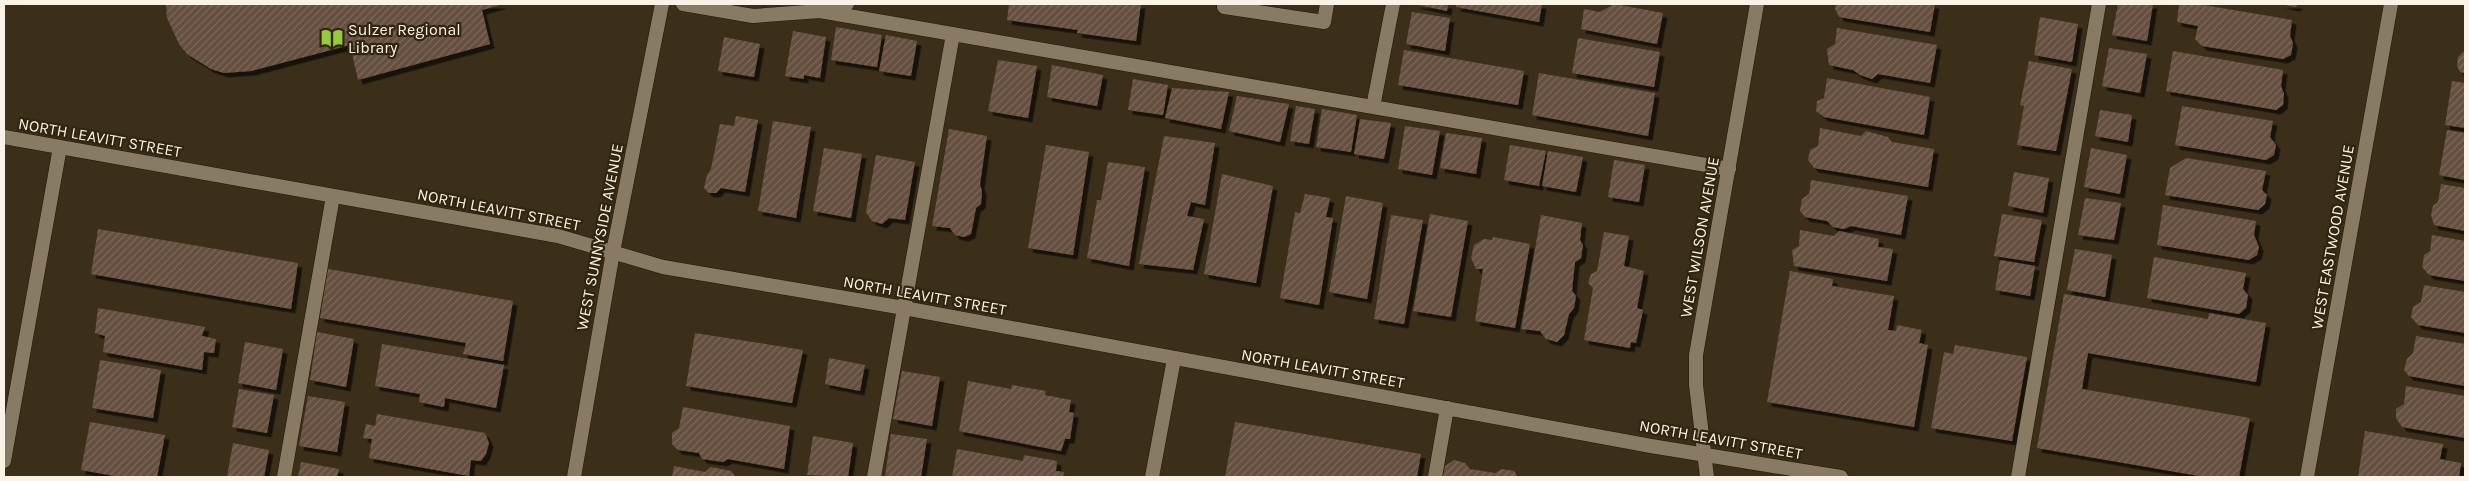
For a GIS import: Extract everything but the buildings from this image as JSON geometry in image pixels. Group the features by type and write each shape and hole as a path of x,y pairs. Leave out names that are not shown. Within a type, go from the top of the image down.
{"street":[{"name":"WEST SUNNYSIDE AVENUE","path":"574,477 613,252 662,4"},
{"path":"683,4 753,16 820,11 847,4"},
{"path":"1224,4 1224,7 1324,22 1327,4"},
{"path":"1373,107 1393,4"},
{"name":"WEST WILSON AVENUE","path":"1707,477 1696,385 1696,355 1757,4"},
{"path":"2018,477 2099,4"},
{"name":"WEST EASTWOOD AVENUE","path":"2307,477 2391,4"},
{"path":"820,11 1729,169"},
{"path":"874,477 953,34"},
{"name":"NORTH LEAVITT STREET","path":"4,137 558,236 663,267 904,308 1174,359 1841,477"},
{"path":"4,461 60,147"},
{"path":"284,477 333,196"},
{"path":"1152,477 1174,359"},
{"path":"1435,477 1447,408"}],"place":[{"name":"Sulzer Regional Library","path":"332,38"}]}
